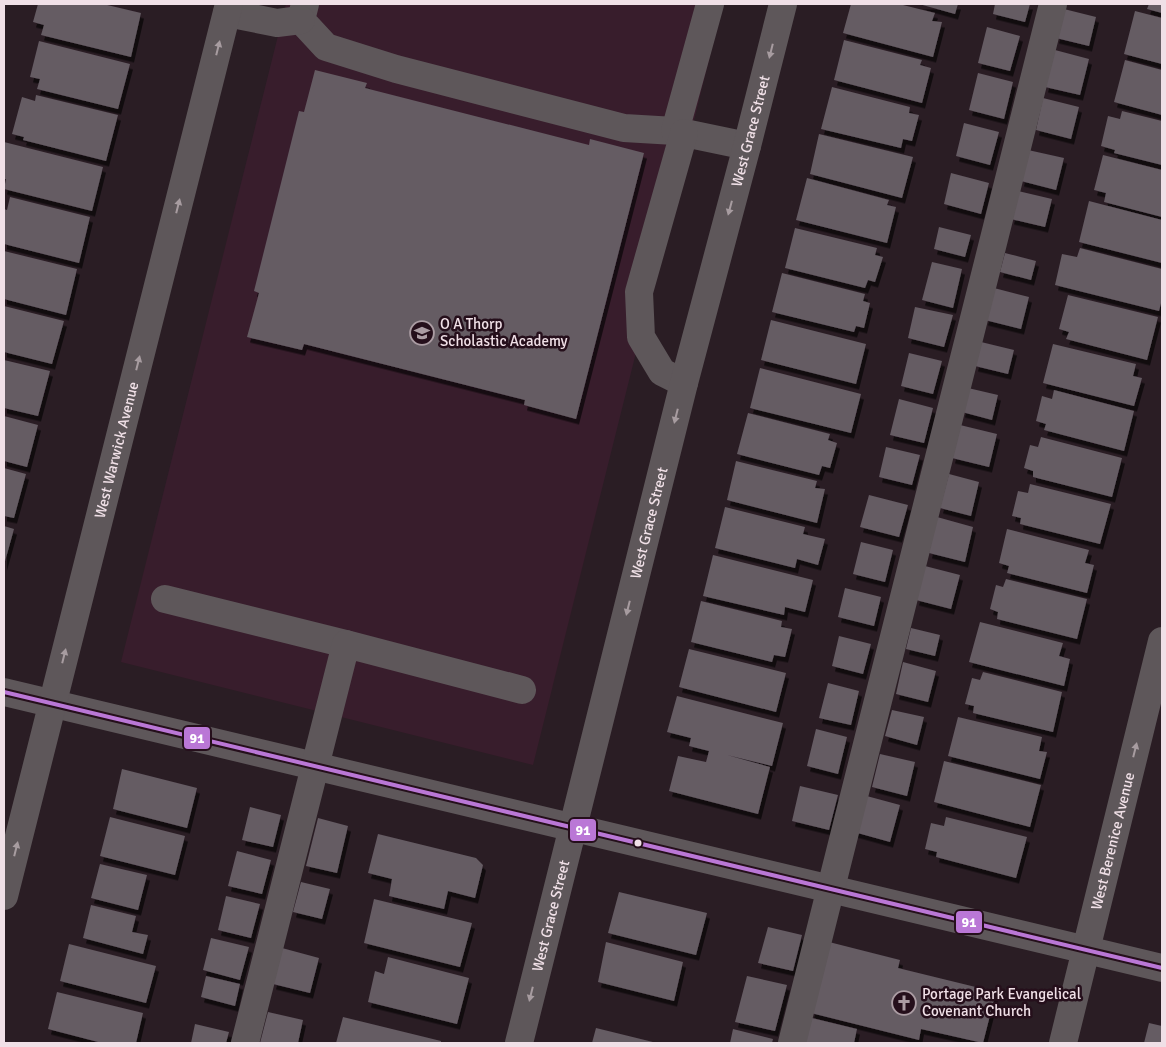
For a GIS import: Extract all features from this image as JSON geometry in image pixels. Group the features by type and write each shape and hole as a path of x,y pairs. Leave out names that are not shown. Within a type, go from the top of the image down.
{"street":[{"path":"684,383 662,372 641,337 639,292 680,132 710,4"},
{"name":"West Grace Street","path":"519,1043 684,383 783,4"},
{"path":"792,1043 1053,4"},
{"path":"228,8 277,23 303,12 326,47 396,69 624,128 680,132 747,146"},
{"name":"West Warwick Avenue","path":"4,896 228,8"},
{"path":"165,599 522,690"},
{"name":"West Berenice Avenue","path":"1063,1043 1162,641"},
{"path":"245,1043 346,644"},
{"path":"4,692 1162,968"}],"shaded area":[{"name":"O A Thorp Scholastic Academy","path":"286,4 723,4 533,765 121,662"}],"building":[{"path":"38,4 103,4 141,13 131,57 41,35 44,25 33,22"},
{"path":"851,4 899,4 935,13 932,21 942,22 933,57 843,33"},
{"path":"919,4 958,4 955,14"},
{"path":"995,4 1030,4 1025,22 993,14"},
{"path":"1149,4 1162,4 1162,13 1147,9"},
{"path":"1064,9 1096,17 1089,46 1056,38"},
{"path":"1135,11 1162,18 1162,64 1124,54"},
{"path":"987,27 1020,36 1010,71 978,63"},
{"path":"844,40 922,60 920,65 931,68 922,103 834,80"},
{"path":"39,41 130,64 118,109 37,89 40,79 30,77"},
{"path":"1055,50 1089,59 1080,95 1045,87"},
{"path":"1125,60 1162,70 1162,115 1114,102"},
{"path":"315,70 367,83 365,88 589,145 590,139 644,153 576,419 524,405 525,400 304,344 302,350 247,337 259,293 254,291 299,111 304,112"},
{"path":"978,73 1013,82 1004,119 969,110"},
{"path":"832,87 910,107 909,113 919,115 912,141 903,139 901,148 821,129"},
{"path":"36,95 118,115 106,161 23,140 24,137 12,134 22,97 35,101"},
{"path":"1043,98 1079,107 1071,139 1036,130"},
{"path":"1122,111 1162,121 1162,165 1114,153 1115,150 1101,146 1108,116 1120,119"},
{"path":"964,123 999,132 990,165 956,156"},
{"path":"819,134 913,157 902,198 810,174"},
{"path":"4,142 103,167 92,211 4,189 6,179 4,179"},
{"path":"1028,150 1064,158 1056,190 1021,181"},
{"path":"1103,155 1162,170 1162,217 1104,202 1106,193 1094,190"},
{"path":"951,173 989,183 981,214 944,204"},
{"path":"807,178 889,200 887,205 896,207 887,243 796,220"},
{"path":"1018,191 1052,199 1045,227 1011,219"},
{"path":"10,197 90,217 79,263 4,244 4,209 7,210"},
{"path":"1089,201 1162,220 1162,263 1079,242"},
{"path":"939,227 971,235 965,257 934,249"},
{"path":"795,228 877,248 875,255 883,257 875,282 868,280 865,288 785,268"},
{"path":"1080,248 1162,269 1162,299 1159,311 1055,285 1062,254 1077,257"},
{"path":"4,251 77,269 66,315 4,299"},
{"path":"1005,253 1036,261 1031,280 1000,272"},
{"path":"932,262 962,269 953,308 922,300"},
{"path":"782,273 865,294 863,301 870,303 864,328 856,326 854,332 772,312"},
{"path":"994,288 1029,297 1021,329 985,320"},
{"path":"1068,295 1158,317 1147,360 1066,339 1069,332 1059,329"},
{"path":"4,306 64,321 52,364 4,352"},
{"path":"915,307 953,315 944,347 908,338"},
{"path":"771,320 866,344 856,384 761,360"},
{"path":"981,342 1014,350 1008,374 975,366"},
{"path":"1053,344 1136,364 1133,376 1142,378 1134,406 1043,383"},
{"path":"909,353 942,361 933,394 901,386"},
{"path":"4,360 50,371 38,416 4,408"},
{"path":"760,368 861,394 851,433 750,408"},
{"path":"968,388 998,395 992,420 962,412"},
{"path":"1054,390 1134,411 1124,451 1044,430 1046,424 1036,421 1042,396 1052,399"},
{"path":"899,399 933,408 924,443 890,435"},
{"path":"748,413 830,434 828,440 837,443 830,468 822,466 819,475 737,454"},
{"path":"4,416 38,425 27,467 4,461"},
{"path":"960,425 997,434 989,467 952,458"},
{"path":"1041,437 1122,458 1112,497 1033,477 1033,471 1024,468 1030,445 1038,447"},
{"path":"886,447 920,455 912,485 879,477"},
{"path":"736,461 817,481 815,488 825,489 817,523 727,500"},
{"path":"4,468 26,474 14,518 4,516"},
{"path":"949,474 979,482 971,516 940,508"},
{"path":"1030,484 1111,504 1100,544 1020,524 1021,518 1012,516 1018,491 1028,493"},
{"path":"869,495 908,505 899,537 860,527"},
{"path":"725,507 805,527 803,534 825,539 818,565 797,559 795,568 715,548"},
{"path":"937,517 973,527 965,562 929,553"},
{"path":"4,526 14,529 4,565"},
{"path":"1007,529 1089,550 1085,563 1094,565 1087,593 1007,573 1009,566 999,563"},
{"path":"861,542 893,550 885,582 853,574"},
{"path":"713,555 813,580 805,612 785,607 784,615 703,596"},
{"path":"925,566 960,575 951,609 916,600"},
{"path":"1006,579 1087,599 1077,639 997,619 998,612 990,609 996,585 1003,587"},
{"path":"845,588 881,597 874,626 838,617"},
{"path":"701,601 782,621 781,627 792,629 785,657 774,655 772,662 691,642"},
{"path":"980,622 1063,643 1059,656 1070,659 1064,686 969,662"},
{"path":"911,628 940,635 935,656 906,649"},
{"path":"839,636 871,644 863,674 832,666"},
{"path":"689,649 786,673 776,712 679,687"},
{"path":"903,662 936,671 928,702 896,694"},
{"path":"983,672 1062,692 1053,732 973,713 974,706 965,704 972,678 980,680"},
{"path":"828,683 859,691 851,725 819,718"},
{"path":"677,696 783,723 772,766 727,755 770,767 758,814 669,791 678,756 706,762 709,751 689,746 691,738 667,732"},
{"path":"892,710 924,717 917,745 885,736"},
{"path":"958,717 1042,737 1039,751 1047,752 1040,779 948,756"},
{"path":"816,729 847,737 838,774 807,766"},
{"path":"880,754 915,762 907,796 872,787"},
{"path":"944,761 1041,785 1030,827 934,802"},
{"path":"122,769 197,788 187,828 113,809"},
{"path":"800,786 838,795 829,830 792,821"},
{"path":"863,795 900,805 890,842 854,832"},
{"path":"250,807 281,815 273,847 242,840"},
{"path":"110,817 185,836 175,875 100,856"},
{"path":"946,817 1027,837 1016,878 936,857 937,852 925,849 931,823 944,826"},
{"path":"318,818 348,826 337,873 306,866"},
{"path":"378,834 476,858 483,865 475,898 448,891 444,909 389,896 392,879 368,873"},
{"path":"237,851 271,860 262,894 228,886"},
{"path":"100,864 147,875 138,910 91,898"},
{"path":"301,882 330,889 322,919 293,912"},
{"path":"619,892 707,913 696,955 608,933"},
{"path":"226,896 260,904 251,938 218,930"},
{"path":"374,899 472,923 460,967 364,943"},
{"path":"91,905 136,916 132,932 148,935 143,954 83,938"},
{"path":"768,927 802,935 793,971 758,963"},
{"path":"211,938 249,947 240,980 203,970"},
{"path":"606,942 683,962 674,1001 598,982"},
{"name":"Portage Park Evangelical Covenant Church","path":"829,942 900,960 898,968 996,992 983,1043 921,1029 919,1040 811,1013"},
{"path":"69,944 156,966 146,1003 60,981"},
{"path":"282,948 319,958 310,993 273,984"},
{"path":"388,957 469,978 457,1024 368,1002 375,971 384,974"},
{"path":"206,976 240,984 235,1006 201,997"},
{"path":"747,976 787,985 775,1031 735,1022"},
{"path":"57,992 143,1013 136,1043 102,1043 48,1029"},
{"path":"268,1012 303,1020 298,1043 260,1043"},
{"path":"343,1017 441,1041 441,1043 336,1043"},
{"path":"812,1018 857,1029 854,1043 805,1043"},
{"path":"1149,1023 1162,1026 1162,1043 1144,1043"},
{"path":"195,1024 229,1032 226,1043 191,1043"},
{"path":"596,1028 657,1043 592,1043"},
{"path":"733,1029 773,1039 772,1043 730,1043"}],"transit line":[{"name":"91","path":"4,692 1162,968"}],"place":[{"name":"O A Thorp Scholastic Academy","path":"422,333"},
{"name":"Portage Park Evangelical Covenant Church","path":"904,1003"}]}
